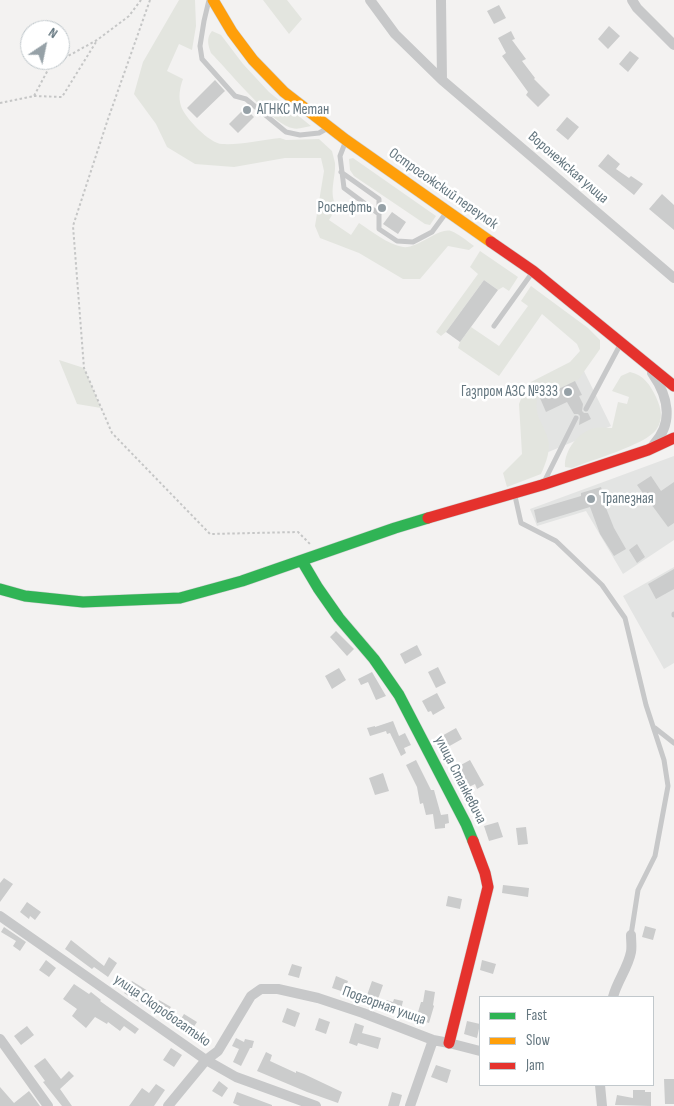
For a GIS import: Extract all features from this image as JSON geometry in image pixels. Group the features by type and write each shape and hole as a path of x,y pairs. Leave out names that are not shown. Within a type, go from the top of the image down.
{"main road":[{"name":"Острогожский переулок","path":"213,0 232,32 253,60 284,92 329,128 534,270 674,386"},
{"path":"0,589 25,596 83,602 180,598 242,581 395,528 515,494 648,450 673,439"},
{"name":"улица Станкевича","path":"302,561 318,588 374,659 399,695 466,824 485,873 488,887 485,904 449,1043"}],"street":[{"name":"Воронежская улица","path":"370,0 395,34 442,80 674,278"},
{"path":"441,0 442,80"},
{"path":"632,0 637,8 674,45"},
{"path":"646,364 662,390 670,411 667,428 658,441 648,450"},
{"name":"улица Скоробогатько","path":"2,917 206,1060 236,1077 316,1106"},
{"path":"613,996 616,985 631,952 631,935"},
{"name":"Подгорная улица","path":"206,1060 218,1051 251,996 261,989 278,989 318,998 433,1040 479,1051"},
{"path":"0,1039 48,1106"},
{"path":"410,1106 433,1040"},
{"path":"168,1106 206,1060"},
{"path":"600,1086 602,1106"}],"lane":[{"path":"209,0 200,46 202,59 235,96 246,99 286,132 300,135 319,133 329,128"},
{"path":"346,140 340,156 344,188 379,214"},
{"path":"342,172 379,199 379,229 397,241 413,242 432,232 448,211"},
{"path":"494,326 534,270"},
{"path":"586,409 622,342"},
{"path":"542,485 576,418"},
{"path":"515,494 521,523 556,540 602,585 625,618 646,705 664,760 668,786 655,856 638,890 631,935"},
{"path":"654,727 674,744"}],"path":[{"path":"34,96 50,66 96,40 128,16 140,0"},
{"path":"150,0 73,226 84,368 112,433 210,534 298,532 309,542 317,556"},
{"path":"0,103 34,96 62,97 96,40"}],"shaded area":[{"path":"179,0 195,0 196,26 192,50 179,44 167,71 183,79 180,92 181,106 187,117 205,135 211,140 222,144 280,138 286,140 319,139 332,151 335,163 333,197 337,207 329,220 351,235 359,223 386,240 403,247 415,245 446,231 457,234 474,246 469,250 448,246 420,279 403,279 359,253 320,238 315,226 324,171 321,158 285,158 234,167 195,164 167,147 156,124 134,94 143,62"},
{"path":"263,0 287,0 302,19 289,34"},
{"path":"212,31 221,35 243,64 269,92 311,126 299,129 292,128 273,117 262,107 211,53 208,42"},
{"path":"353,158 436,216 430,225 425,224 354,176 350,170 349,159"},
{"path":"480,251 518,277 509,291 503,287 498,290 484,280 446,332 441,336 436,332 478,274 470,267"},
{"path":"531,286 588,328 600,340 600,349 578,380 537,398 538,414 549,445 546,460 541,474 507,487 503,473 522,454 519,404 527,384 570,362 580,351 577,344 542,314 499,376 458,348 471,327 499,346 528,306 521,301"},
{"path":"59,360 84,368 101,408 77,404"},
{"path":"581,365 611,426 546,453 529,394"},
{"path":"630,372 639,375 646,381 656,397 661,413 659,426 650,436 630,447 572,468 565,467 567,454 578,437 595,428 612,428 618,402 627,404 629,397 612,391 621,376"},
{"path":"674,456 674,540 623,574 586,511 537,526 530,509"},
{"path":"674,567 674,663 664,669 623,596"}],"building":[{"path":"499,5 506,18 494,24 487,11"},
{"path":"609,26 620,36 608,49 598,39"},
{"path":"511,31 515,39 512,40 526,59 522,61 534,79 550,95 538,107 526,95 528,92 502,56 506,53 498,38"},
{"path":"630,51 639,58 628,72 619,64"},
{"path":"215,80 225,91 197,118 187,108"},
{"path":"245,108 254,117 238,133 229,124"},
{"path":"567,117 579,127 568,140 556,130"},
{"path":"608,154 620,164 616,169 629,178 631,176 643,184 634,195 598,166"},
{"path":"662,194 674,205 674,230 649,209"},
{"path":"392,212 406,222 398,234 383,224"},
{"path":"484,280 498,290 460,342 446,332"},
{"path":"575,381 582,395 579,396 583,404 582,411 588,413 591,419 579,425 580,416 574,414 567,402 546,412 540,398"},
{"path":"651,476 661,491 674,482 674,523 668,527 637,485"},
{"path":"601,487 604,497 602,498 614,528 626,549 614,556 600,534 590,507 537,523 534,510 581,496 581,493"},
{"path":"637,544 645,557 637,563 629,550"},
{"path":"674,569 674,589 656,599 648,584"},
{"path":"336,631 354,649 347,656 330,637"},
{"path":"417,645 422,655 405,664 400,654"},
{"path":"438,667 446,683 436,688 428,672"},
{"path":"339,668 346,680 332,689 325,676"},
{"path":"372,672 386,696 376,700 368,682 361,685 358,679"},
{"path":"437,693 445,708 433,715 431,711 428,712 422,701"},
{"path":"393,721 399,736 405,733 411,745 404,748 406,753 401,756 390,733 387,734 386,731 370,736 367,728"},
{"path":"456,728 462,739 446,748 440,737"},
{"path":"416,760 431,790 434,790 441,815 448,814 449,823 445,824 445,828 435,829 433,814 426,815 423,803 420,804 417,787 406,765"},
{"path":"470,760 484,785 477,789 475,784 469,787 459,766"},
{"path":"383,773 389,791 375,795 369,778"},
{"path":"498,822 503,837 489,841 484,826"},
{"path":"526,827 528,844 518,845 516,828"},
{"path":"4,878 13,884 0,902 0,883"},
{"path":"503,885 529,888 528,897 502,893"},
{"path":"448,896 462,899 460,909 446,906"},
{"path":"27,902 41,912 35,920 30,916 29,919 20,912"},
{"path":"645,926 656,929 653,940 642,937"},
{"path":"4,927 26,942 20,951 13,946 16,941 1,932"},
{"path":"71,940 104,966 109,957 117,963 108,977 94,967 92,969 65,949"},
{"path":"46,960 56,968 49,977 39,970"},
{"path":"482,960 496,964 493,974 480,970"},
{"path":"292,964 302,967 299,978 288,975"},
{"path":"336,976 348,981 344,992 332,988"},
{"path":"132,981 148,991 140,1003 124,993"},
{"path":"372,981 383,985 377,1002 366,998"},
{"path":"74,984 89,994 91,992 100,1001 139,1029 135,1034 124,1026 120,1031 108,1022 107,1024 95,1017 86,1028 72,1016 77,1009 63,999"},
{"path":"425,990 435,992 434,1006 429,1023 416,1019 421,1002 423,1002"},
{"path":"394,999 403,1001 400,1013 383,1009 386,1000 393,1002"},
{"path":"159,1000 171,1007 163,1018 152,1011"},
{"path":"287,1008 300,1013 295,1027 282,1022"},
{"path":"184,1014 197,1022 189,1034 176,1027"},
{"path":"319,1018 330,1022 326,1034 315,1030"},
{"path":"467,1021 479,1024 477,1038 464,1034"},
{"path":"355,1023 364,1026 362,1033 381,1038 378,1049 358,1043 357,1046 349,1043"},
{"path":"27,1026 34,1035 21,1045 14,1036"},
{"path":"236,1038 244,1042 245,1039 254,1041 241,1066 233,1062 239,1049 232,1046"},
{"path":"171,1048 182,1055 174,1067 163,1060"},
{"path":"266,1052 272,1055 270,1061 296,1073 296,1071 304,1074 342,1092 338,1103 257,1071"},
{"path":"45,1058 61,1079 69,1071 74,1076 60,1089 72,1106 62,1106 43,1082 45,1081 34,1066"},
{"path":"436,1065 451,1070 447,1083 431,1077"},
{"path":"664,1079 674,1079 674,1104 665,1104"},
{"path":"219,1081 228,1088 222,1097 212,1091"},
{"path":"156,1084 165,1090 154,1106 129,1106 142,1088 149,1093"},
{"path":"0,1087 14,1103 29,1091 40,1106 0,1106"},
{"path":"633,1090 651,1092 651,1106 615,1105 617,1095 633,1098"},
{"path":"237,1092 272,1106 240,1106 233,1103"},
{"path":"392,1092 402,1095 399,1106 388,1106"}],"traffic: fast":[{"path":"0,589 25,596 83,602 180,598 242,581 428,518"},
{"path":"302,561 339,618 374,659 399,695 473,841"}],"traffic: slow":[{"path":"213,0 232,32 253,60 284,92 346,140 491,242"}],"traffic: jam":[{"path":"491,242 533,271 674,386"},
{"path":"428,518 542,485 648,450 674,438"},
{"path":"449,1043 488,887 473,841"}],"place":[{"name":"АГНКС Метан","path":"247,110"},
{"name":"Роснефть","path":"382,208"},
{"name":"Газпром АЗС №333","path":"568,392"},
{"name":"Трапезная","path":"591,499"}]}
